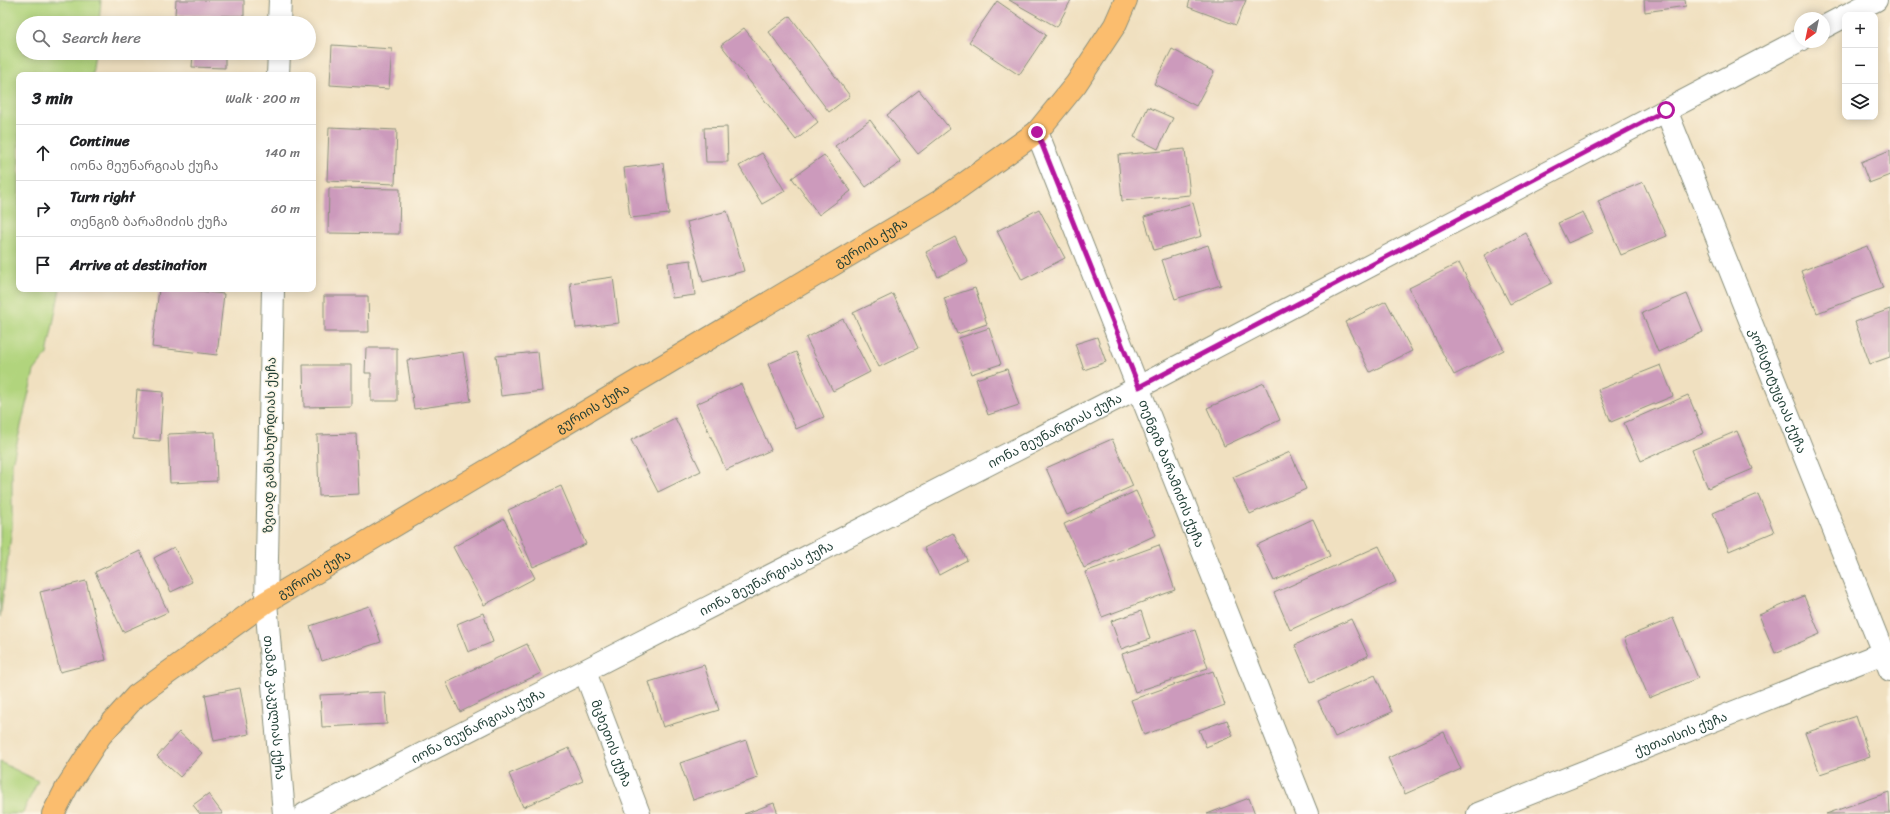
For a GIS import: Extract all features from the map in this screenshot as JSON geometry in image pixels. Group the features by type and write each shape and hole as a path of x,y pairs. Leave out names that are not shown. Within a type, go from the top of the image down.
{"highway":[{"name":"გურიის ქუჩა","path":"53,814 67,787 100,736 136,696 266,602 940,201 1037,132 1080,77 1115,25 1126,0"}],"street":[{"path":"279,16 280,0"},
{"path":"1854,12 1876,0"},
{"path":"1830,24 1842,18"},
{"name":"იონა მეუნარგიას ქუჩა","path":"305,814 585,672 1139,387 1794,43"},
{"path":"278,72 279,60"},
{"name":"კონსტიტუციას ქუჩა","path":"1666,110 1886,662"},
{"name":"თენგიზ ბარამიძის ქუჩა","path":"1037,132 1307,814"},
{"name":"ზვიად გამსახურდიას ქუჩა","path":"266,602 273,292"},
{"name":"თამაზ კაკულიას ქუჩა","path":"266,602 284,814"},
{"name":"ქუთაისის ქუჩა","path":"1478,814 1886,662"},
{"name":"მცხეთის ქუჩა","path":"585,672 639,814"}],"green space":[{"path":"0,0 101,0 100,16 16,16 16,60 94,60 92,72 16,72 16,292 59,292 47,354 34,371 12,464 12,528 0,617"},
{"path":"0,762 38,781 22,814 0,814"}],"building":[{"path":"176,0 244,0 244,16 175,15"},
{"path":"1009,0 1071,0 1057,27"},
{"path":"1190,0 1246,0 1236,25 1188,7"},
{"path":"1644,0 1685,0 1686,6 1645,12"},
{"path":"997,1 1046,35 1019,75 969,42"},
{"path":"790,16 850,96 829,112 769,32"},
{"path":"744,28 818,122 796,140 721,45"},
{"path":"332,45 392,49 389,89 330,85"},
{"path":"1172,49 1214,72 1196,106 1154,84"},
{"path":"192,60 225,60 225,68 192,67"},
{"path":"919,90 950,129 918,154 887,115"},
{"path":"1148,107 1173,118 1158,149 1134,137"},
{"path":"870,120 901,162 866,187 835,146"},
{"path":"329,127 397,130 395,184 327,181"},
{"path":"727,127 728,162 706,162 704,128"},
{"path":"1185,149 1190,195 1122,201 1118,155"},
{"path":"1890,150 1890,175 1869,183 1861,162"},
{"path":"762,153 785,191 762,204 739,166"},
{"path":"824,155 851,191 819,215 792,178"},
{"path":"663,163 669,214 630,218 624,168"},
{"path":"1643,182 1667,236 1621,255 1598,201"},
{"path":"329,188 400,189 399,234 328,233"},
{"path":"1193,203 1202,236 1154,250 1144,217"},
{"path":"1039,209 1065,258 1022,280 997,231"},
{"path":"727,211 744,271 703,282 687,222"},
{"path":"1583,212 1593,232 1568,243 1558,223"},
{"path":"1526,233 1552,283 1510,304 1484,255"},
{"path":"955,237 968,262 938,277 926,252"},
{"path":"1208,245 1221,285 1175,299 1162,260"},
{"path":"1867,246 1883,288 1817,313 1801,271"},
{"path":"691,260 695,295 672,298 668,263"},
{"path":"1459,263 1504,350 1454,375 1409,288"},
{"path":"613,277 619,323 576,328 570,283"},
{"path":"975,288 987,324 957,334 944,298"},
{"path":"159,292 208,292 224,294 217,355 152,347"},
{"path":"893,294 918,348 879,367 853,313"},
{"path":"1687,294 1703,332 1658,352 1642,313"},
{"path":"324,296 368,296 369,332 324,332"},
{"path":"1386,301 1412,351 1370,372 1345,322"},
{"path":"1890,309 1890,357 1870,364 1855,322"},
{"path":"843,319 870,372 833,391 806,338"},
{"path":"989,328 1001,364 971,374 959,338"},
{"path":"1097,337 1106,362 1084,370 1075,344"},
{"path":"366,348 397,348 397,401 371,401 371,373 365,373"},
{"path":"463,352 471,401 414,409 407,360"},
{"path":"538,352 542,391 501,396 496,356"},
{"path":"796,352 824,417 796,429 768,364"},
{"path":"303,365 351,365 351,406 304,407"},
{"path":"1661,365 1673,396 1611,422 1598,390"},
{"path":"1007,369 1019,405 988,415 976,379"},
{"path":"1264,383 1280,420 1224,446 1207,408"},
{"path":"741,384 771,450 726,470 696,404"},
{"path":"137,390 163,392 160,441 133,439"},
{"path":"1688,395 1704,433 1641,461 1624,423"},
{"path":"675,418 701,471 658,492 631,440"},
{"path":"1737,431 1753,469 1708,488 1692,450"},
{"path":"215,432 217,481 170,483 168,434"},
{"path":"356,434 359,494 319,496 317,435"},
{"path":"1112,439 1133,486 1067,515 1046,468"},
{"path":"1290,452 1306,489 1250,514 1233,477"},
{"path":"561,486 586,544 533,567 508,510"},
{"path":"1136,491 1156,535 1084,568 1064,524"},
{"path":"1758,494 1774,532 1729,551 1713,513"},
{"path":"504,519 535,578 484,605 453,547"},
{"path":"1313,519 1330,556 1274,581 1257,545"},
{"path":"953,533 967,560 939,575 924,548"},
{"path":"1159,545 1175,590 1102,617 1085,572"},
{"path":"1379,546 1396,582 1290,630 1274,593"},
{"path":"174,547 192,582 171,592 154,558"},
{"path":"140,551 168,612 123,632 95,572"},
{"path":"86,581 106,660 60,672 40,592"},
{"path":"1804,596 1820,634 1775,653 1759,615"},
{"path":"369,606 381,642 322,661 310,626"},
{"path":"1141,611 1150,639 1121,649 1111,621"},
{"path":"483,613 493,642 468,652 457,624"},
{"path":"1673,618 1698,678 1649,698 1624,638"},
{"path":"1351,619 1368,656 1311,682 1295,645"},
{"path":"1195,630 1208,668 1135,692 1122,654"},
{"path":"527,644 541,673 460,712 446,682"},
{"path":"704,665 719,710 663,727 649,682"},
{"path":"1213,671 1225,705 1144,735 1131,700"},
{"path":"1375,675 1392,712 1335,737 1318,701"},
{"path":"240,688 249,734 214,741 205,695"},
{"path":"385,692 387,724 322,727 320,695"},
{"path":"1856,716 1870,757 1820,774 1805,733"},
{"path":"1227,720 1233,736 1206,747 1199,730"},
{"path":"179,732 202,753 180,777 157,756"},
{"path":"1444,732 1461,769 1405,794 1388,758"},
{"path":"746,740 758,778 693,800 680,763"},
{"path":"569,748 583,781 523,807 509,774"},
{"path":"1889,792 1890,814 1826,814"},
{"path":"208,794 223,814 200,814 193,805"},
{"path":"1249,798 1255,814 1207,814"},
{"path":"774,803 778,814 744,814"}],"route":[{"path":"1037,132 1139,387 1666,110"}]}
